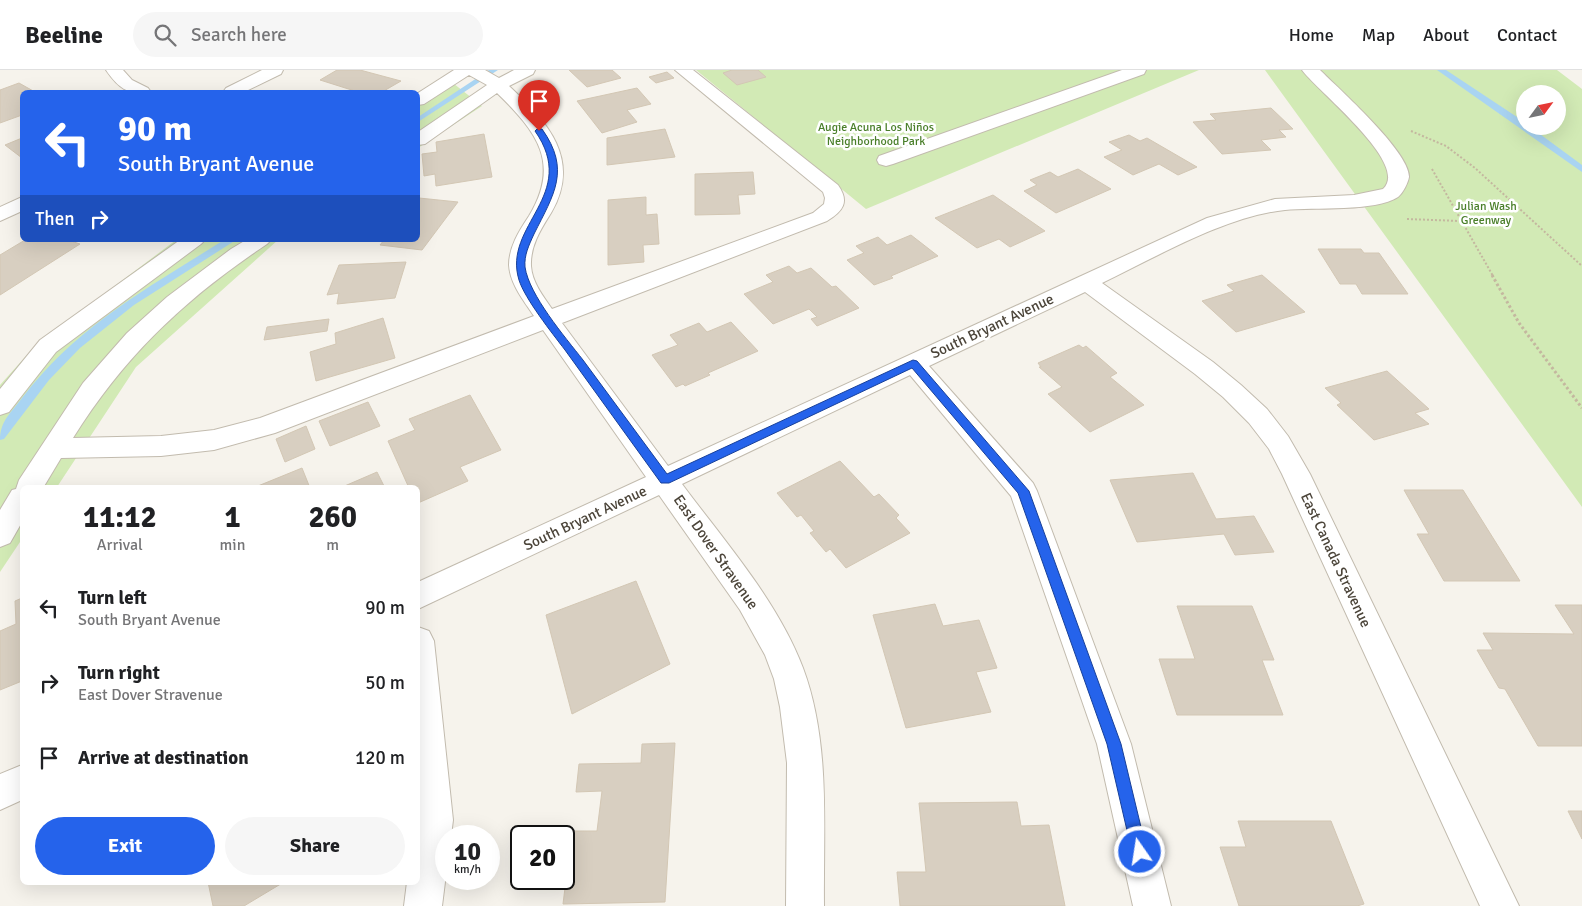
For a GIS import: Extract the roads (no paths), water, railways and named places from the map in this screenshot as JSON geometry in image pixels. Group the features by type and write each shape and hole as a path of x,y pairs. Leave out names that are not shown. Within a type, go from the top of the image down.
{"street":[{"path":"114,70 126,84 138,90"},
{"path":"236,90 275,70"},
{"path":"420,99 465,70"},
{"name":"East Dover Stravenue","path":"472,70 498,86 549,144 554,174 551,192 527,236 522,250 520,266 524,282 547,319 752,602 774,639 790,678 800,719 804,760 805,906"},
{"path":"420,139 498,86 526,70"},
{"path":"53,448 161,446 214,440 266,426 820,217 832,210 835,196 831,189 683,70"},
{"path":"886,160 1138,70"},
{"name":"South Bryant Avenue","path":"420,595 1214,222 1241,213 1282,204 1373,198 1390,193 1398,184 1399,174 1388,153 1374,135 1310,70"},
{"path":"0,215 20,204"},
{"path":"0,406 48,346 191,242"},
{"path":"31,485 53,448 102,376 145,330 203,281 257,242"},
{"name":"East Canada Stravenue","path":"1086,282 1204,368 1232,391 1258,416 1279,443 1296,474 1500,906"},
{"path":"913,363 1023,491 1114,744 1152,906"},
{"path":"0,536 20,501"},
{"path":"420,662 435,820 423,906"},
{"path":"0,792 20,783"}],"waterway":[{"path":"420,119 494,70"},
{"path":"1441,70 1514,119 1582,169"},
{"path":"0,436 55,366 76,345 131,303 228,242"}],"park label":[{"name":"Augie Acuna Los Niños Neighborhood Park","path":"876,134"},
{"name":"Julian Wash Greenway","path":"1486,213"}]}
